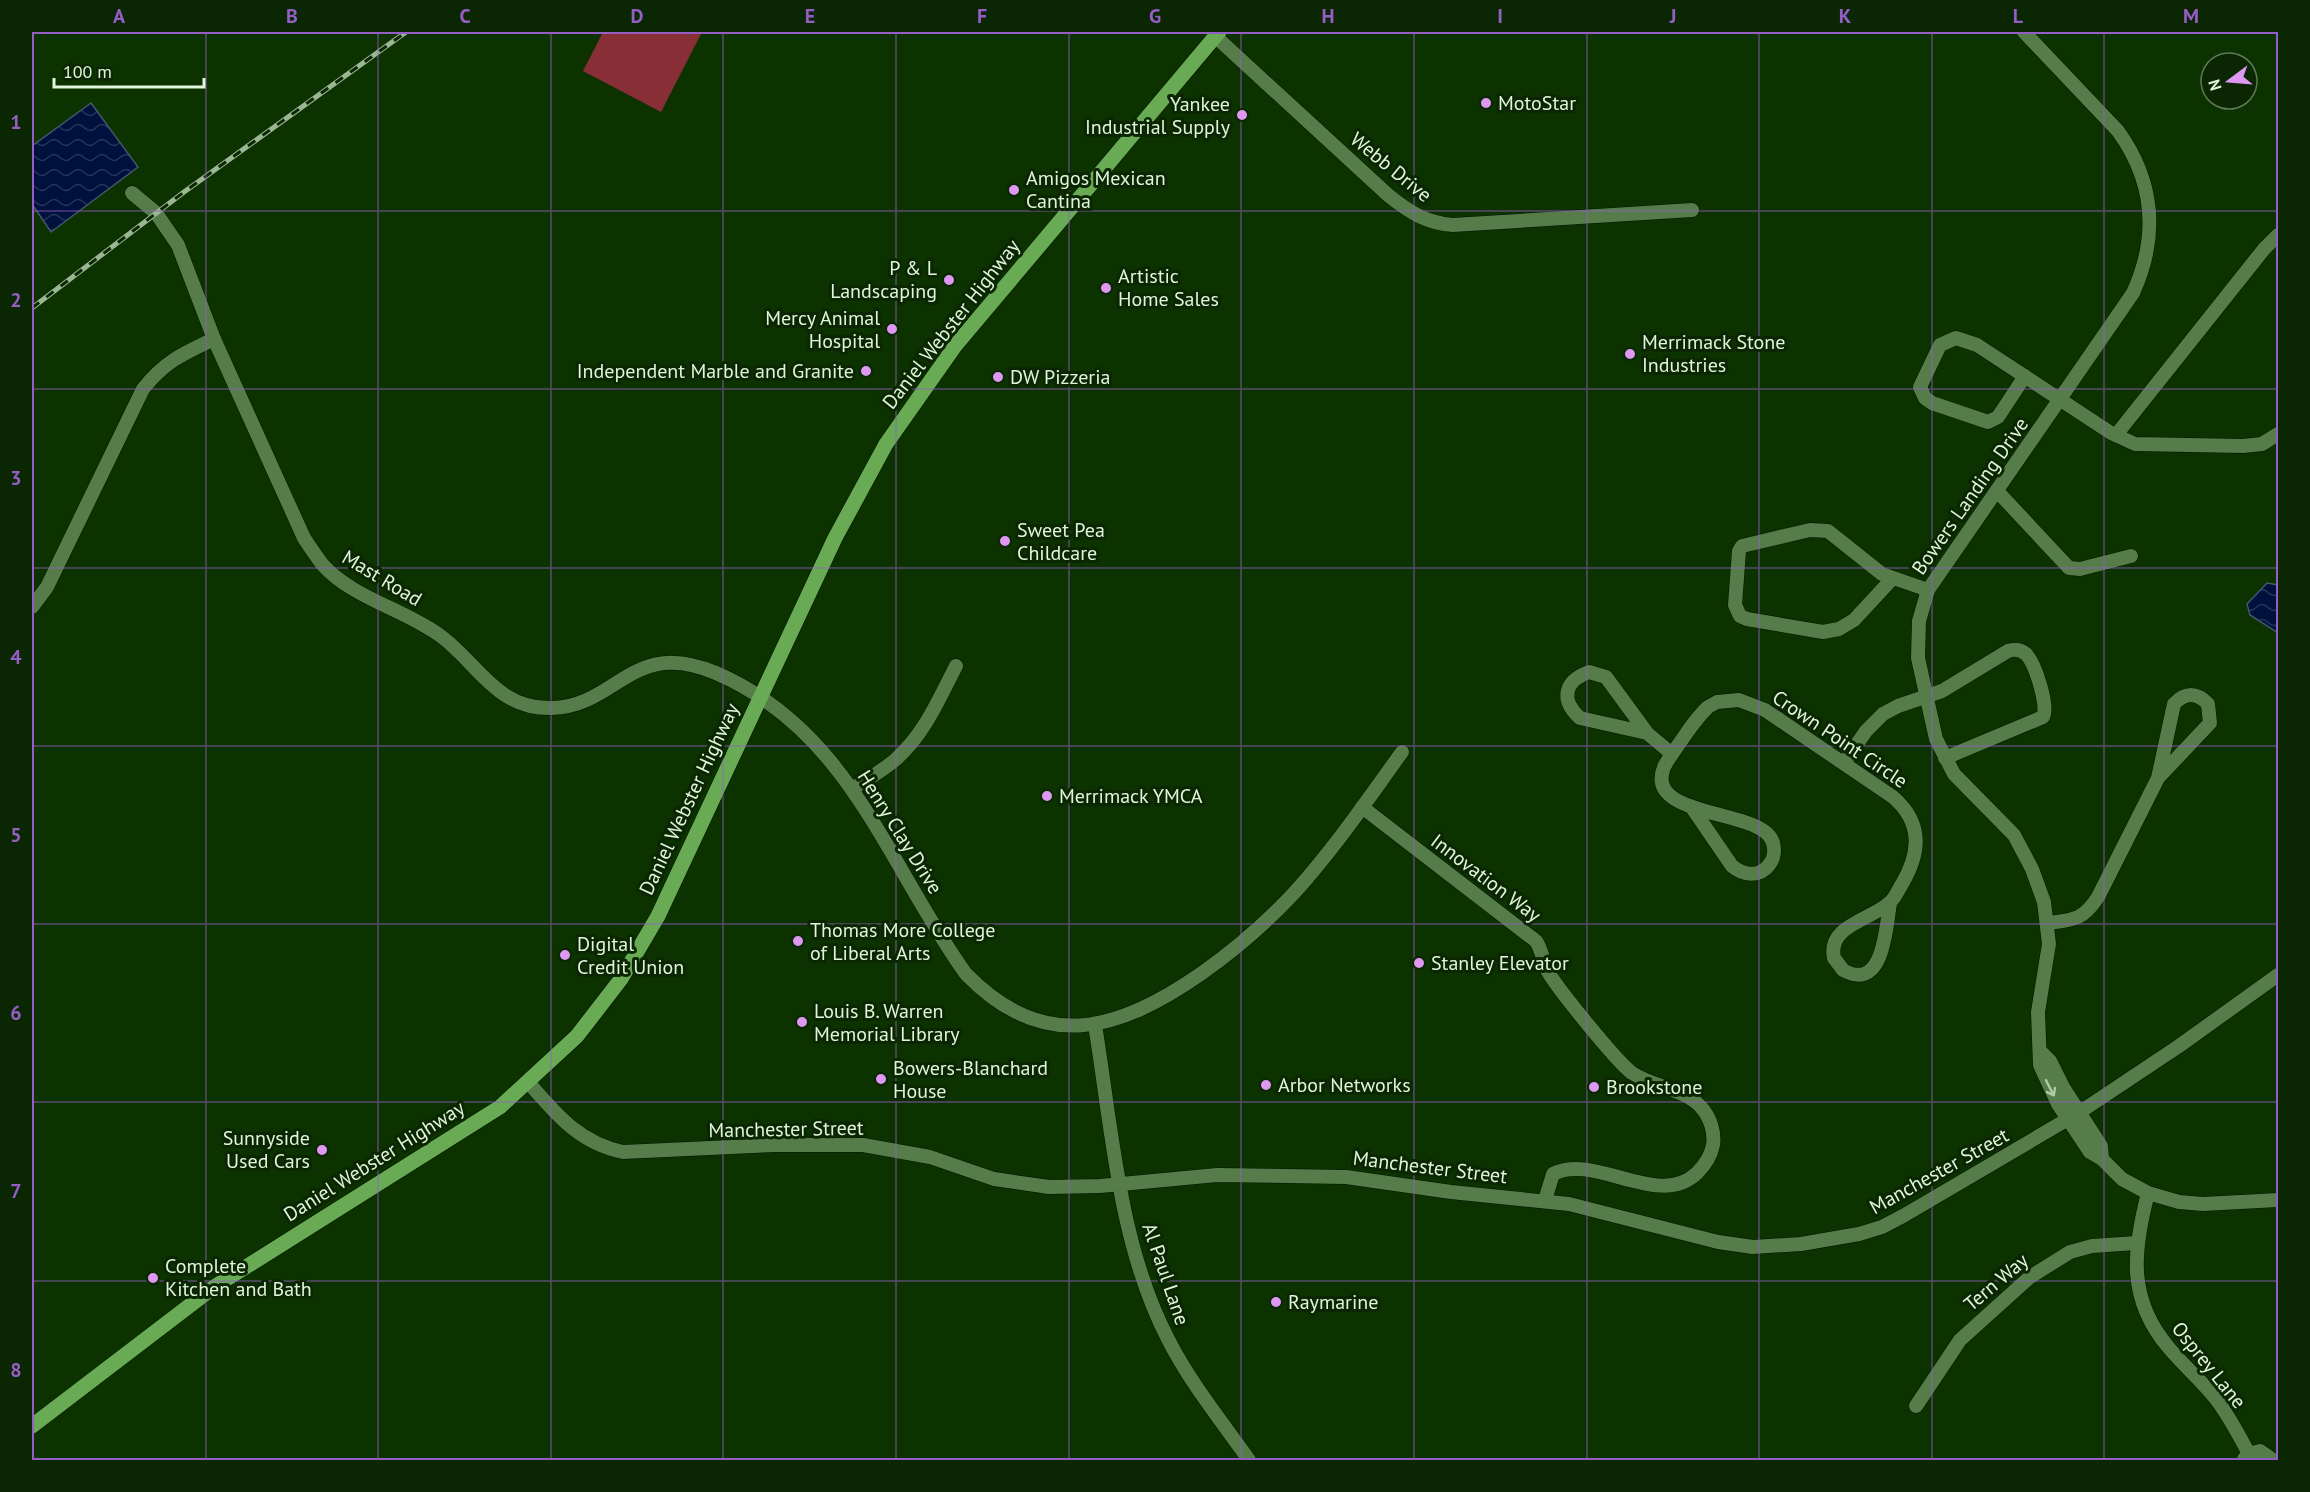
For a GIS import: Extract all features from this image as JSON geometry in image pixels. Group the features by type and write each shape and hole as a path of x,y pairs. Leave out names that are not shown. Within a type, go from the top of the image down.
{"main road":[{"name":"Daniel Webster Highway","path":"32,1426 214,1287 500,1107 577,1036 633,961 678,876 850,507 916,399 987,307 1217,34"}],"street":[{"name":"Bowers Landing Drive","path":"2024,32 2118,131 2131,149 2144,180 2150,213 2151,238 2146,260 2133,293 1998,492 1942,567 1928,590 1919,621 1917,640 1925,697 1936,739 1945,758 1959,780 1997,816 2021,846 2041,891 2048,924 2047,965 2038,1022 2042,1053 2040,1065 2044,1077 2101,1146 2102,1159 2122,1179 2148,1193"},
{"name":"Webb Drive","path":"1217,34 1388,195 1410,212 1428,221 1454,225 1692,210"},
{"name":"Mast Road","path":"132,193 156,213 178,244 214,339 304,538 323,565 353,588 441,636 502,694 536,707 567,706 592,697 642,668 671,663 686,664 717,674 760,697"},
{"path":"2116,435 2264,249 2278,236"},
{"path":"2025,376 1998,417 1988,422 1932,403 1925,398 1920,387 1940,345 1956,338 1977,345 2061,399 2116,435 2142,445 2262,444 2278,434"},
{"path":"32,607 47,587 143,389 158,370 173,358 214,339"},
{"path":"1998,492 2068,568 2080,569 2131,556"},
{"path":"1892,579 1854,620 1831,631 1746,619 1740,616 1735,605 1739,551 1742,546 1810,530 1828,531 1892,579 1928,590"},
{"path":"1844,763 1878,719 1898,706 1946,689 2008,651 2015,650 2028,657 2045,702 2045,711 2038,721 1945,758"},
{"path":"852,789 886,767 911,743 931,714 956,666"},
{"path":"1647,733 1580,718 1568,702 1569,685 1575,678 1589,672 1606,678 1647,733 1672,753"},
{"path":"2048,924 2080,917 2092,907 2127,843 2158,778 2174,704 2187,695 2199,696 2208,704 2210,723 2158,778"},
{"name":"Henry Clay Drive","path":"760,697 778,708 804,730 830,758 852,789 952,955 982,991 1022,1016 1046,1023 1095,1025 1136,1011 1172,994 1247,940 1295,892 1402,752"},
{"name":"Crown Point Circle","path":"1693,809 1762,828 1773,841 1774,850 1769,865 1755,874 1739,872 1732,866 1693,809 1668,791 1662,779 1665,765 1672,753 1708,707 1717,702 1739,700 1765,710 1899,802 1909,814 1915,828 1915,858 1890,903 1878,962 1871,970 1862,974 1843,970 1833,953 1839,935 1890,903"},
{"name":"Innovation Way","path":"1362,807 1536,941 1548,971 1620,1062 1641,1078 1696,1103 1710,1122 1713,1143 1708,1160 1694,1176 1683,1182 1661,1186 1569,1168 1553,1174 1545,1200"},
{"name":"Manchester Street","path":"528,1082 568,1126 581,1136 607,1149 623,1152 774,1145 863,1145 930,1157 994,1179 1028,1186 1059,1187 1217,1175 1311,1174 1545,1200 1630,1218 1718,1242 1753,1247 1801,1244 1882,1227 2074,1116 2179,1046 2278,975"},
{"path":"1095,1025 1119,1184"},
{"name":"Al Paul Lane","path":"1119,1184 1131,1235 1161,1326 1169,1342 1249,1461"},
{"path":"2148,1193 2179,1202 2203,1204 2278,1200"},
{"name":"Osprey Lane","path":"2148,1193 2136,1243 2136,1273 2149,1318 2169,1348 2216,1400 2246,1457 2260,1451 2273,1461"},
{"name":"Tern Way","path":"1916,1406 1960,1340 2030,1277 2070,1252 2092,1246 2136,1243"}],"shaded area":[{"path":"603,32 702,32 661,112 583,71"}],"water":[{"path":"91,103 138,167 51,232 32,204 32,146"},
{"path":"2267,583 2278,585 2278,633 2250,615 2247,604"}],"railway":[{"path":"32,308 184,192 406,32"}],"place":[{"name":"MotoStar","path":"1486,103"},
{"name":"Yankee Industrial Supply","path":"1242,115"},
{"name":"Amigos Mexican Cantina","path":"1014,190"},
{"name":"P & L Landscaping","path":"949,280"},
{"name":"Artistic Home Sales","path":"1106,288"},
{"name":"Mercy Animal Hospital","path":"892,329"},
{"name":"Merrimack Stone Industries","path":"1630,354"},
{"name":"Independent Marble and Granite","path":"866,371"},
{"name":"DW Pizzeria","path":"998,377"},
{"name":"Sweet Pea Childcare","path":"1005,541"},
{"name":"Merrimack YMCA","path":"1047,796"},
{"name":"Thomas More College of Liberal Arts","path":"798,941"},
{"name":"Digital Credit Union","path":"565,955"},
{"name":"Stanley Elevator","path":"1419,963"},
{"name":"Louis B. Warren Memorial Library","path":"802,1022"},
{"name":"Bowers-Blanchard House","path":"881,1079"},
{"name":"Arbor Networks","path":"1266,1085"},
{"name":"Brookstone","path":"1594,1087"},
{"name":"Sunnyside Used Cars","path":"322,1150"},
{"name":"Complete Kitchen and Bath","path":"153,1278"},
{"name":"Raymarine","path":"1276,1302"}]}
